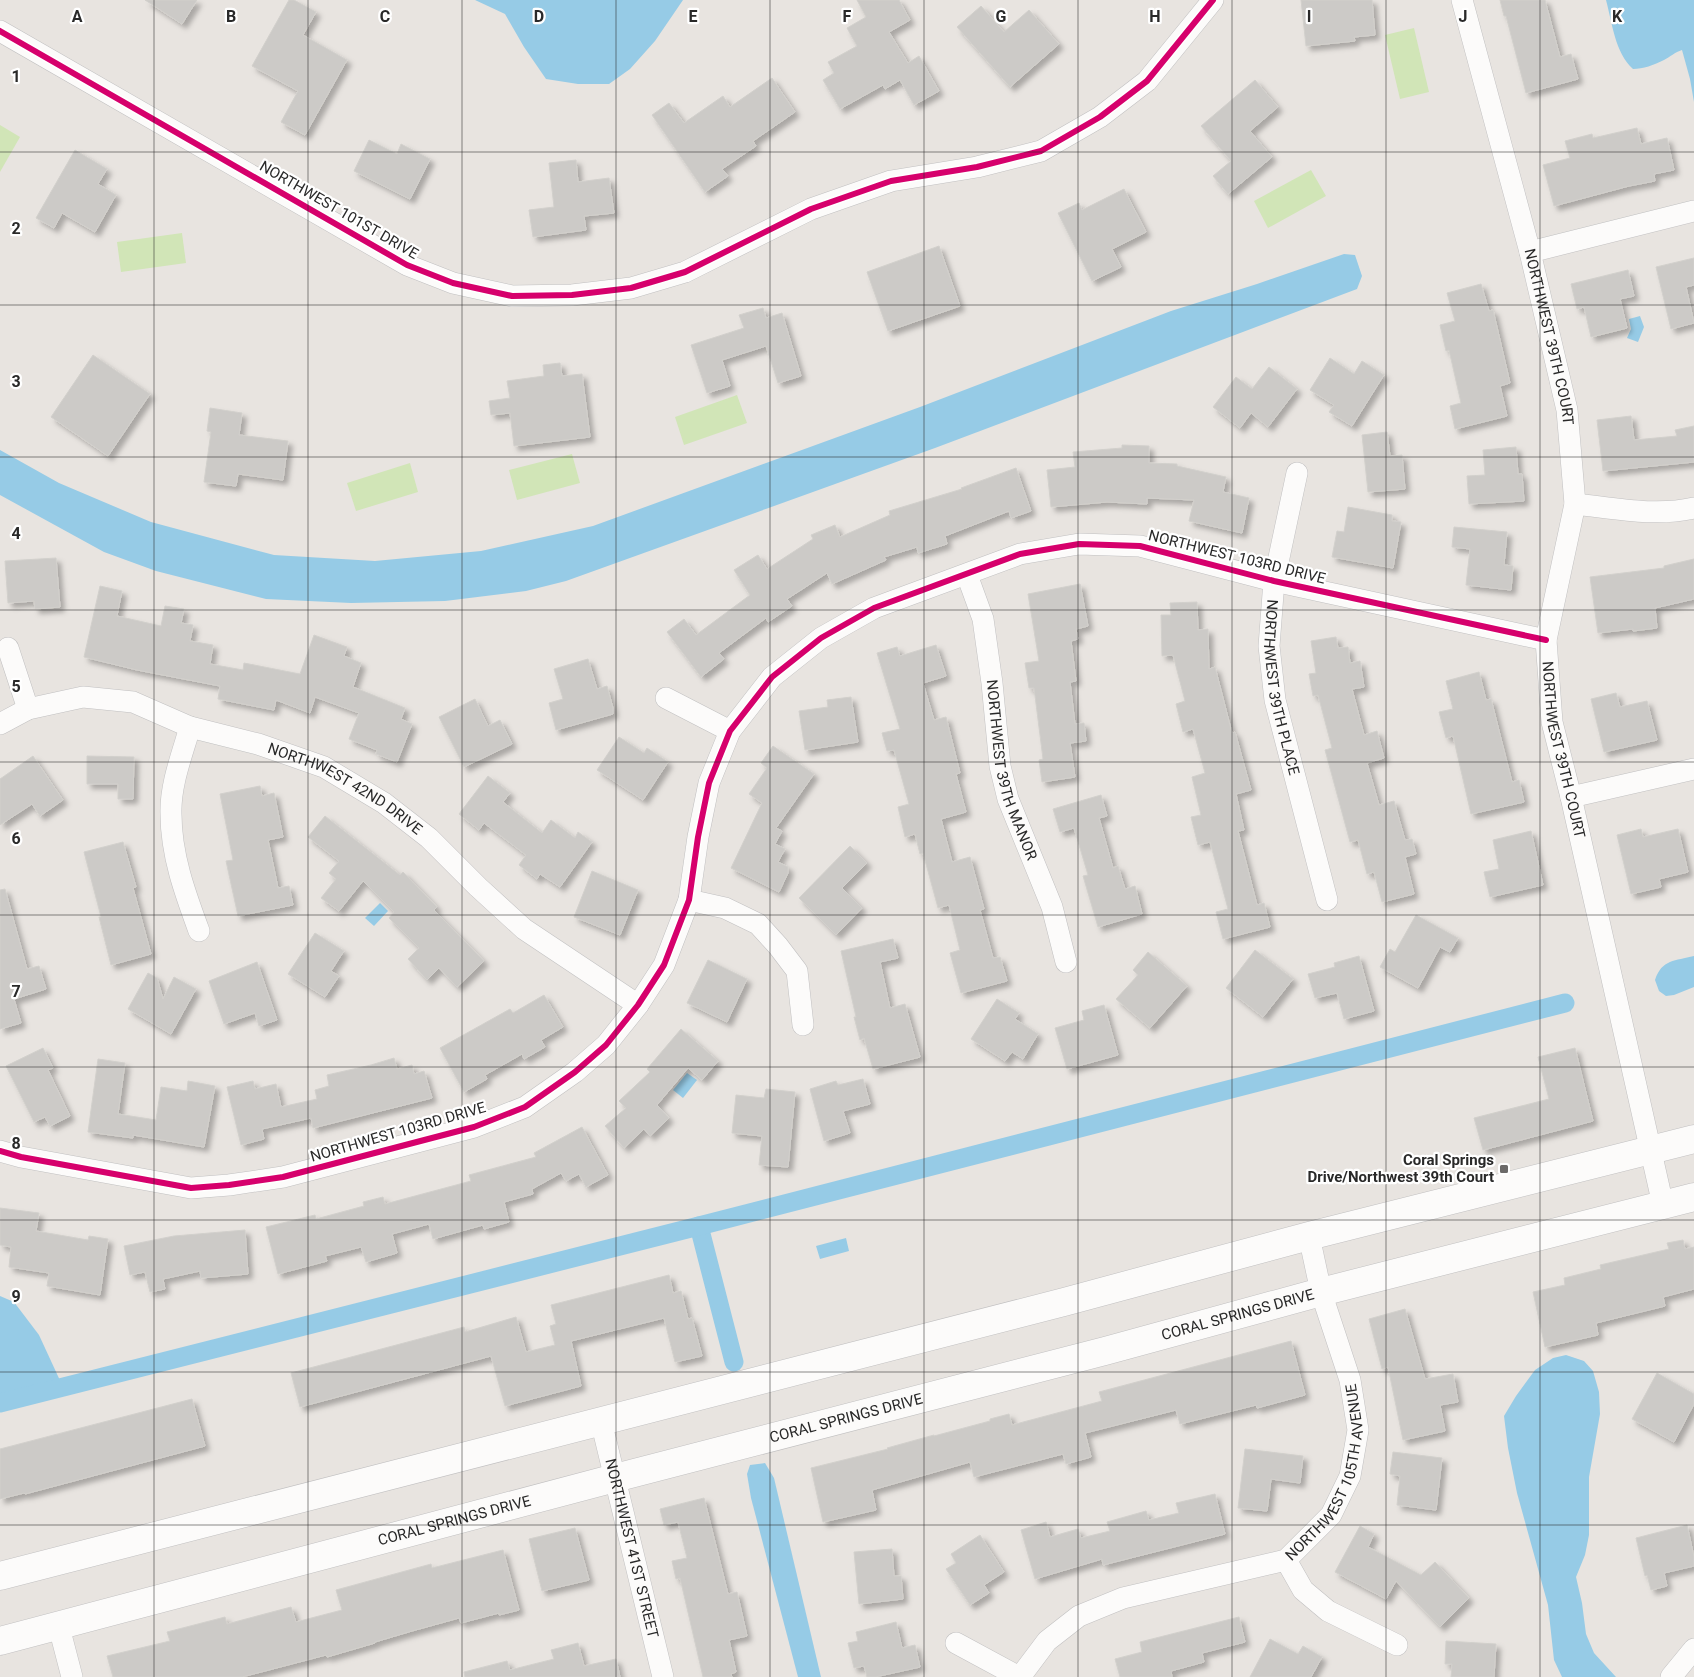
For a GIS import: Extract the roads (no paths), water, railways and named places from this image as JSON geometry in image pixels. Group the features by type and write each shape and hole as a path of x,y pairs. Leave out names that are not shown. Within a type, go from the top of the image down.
{"main road":[{"path":"0,1576 1064,1302 1309,1236 1694,1139"},
{"name":"CORAL SPRINGS DRIVE","path":"0,1641 59,1627 615,1478 1105,1351 1321,1292 1694,1197"}],"street":[{"name":"NORTHWEST 101ST DRIVE","path":"0,31 407,265 453,283 512,296 572,295 631,288 685,272 811,209 891,181 977,167 1041,151 1100,117 1148,81 1213,0"},
{"name":"NORTHWEST 39TH COURT","path":"1462,0 1530,252 1567,410 1575,504 1546,640 1552,722 1571,797 1663,1205"},
{"path":"1530,252 1694,210"},
{"name":"NORTHWEST 39TH PLACE","path":"1297,472 1274,581 1269,646 1275,700 1327,900"},
{"path":"1575,504 1648,512 1682,511 1694,508"},
{"name":"NORTHWEST 103RD DRIVE","path":"0,1151 21,1157 191,1188 229,1186 283,1177 474,1127 525,1107 575,1072 606,1045 638,1006 664,965 689,900 708,783 730,731 772,677 820,638 874,608 1020,554 1079,544 1140,546 1274,581 1546,640"},
{"name":"NORTHWEST 39TH MANOR","path":"967,575 983,619 1000,766 1008,799 1052,907 1066,962"},
{"path":"8,648 28,709"},
{"name":"NORTHWEST 42ND DRIVE","path":"0,724 28,709 83,697 133,702 190,727 258,744 324,767 384,803 429,838 524,929 638,1006"},
{"path":"666,698 730,731"},
{"path":"190,727 176,776 171,812 173,843 182,881 199,930"},
{"path":"1571,797 1694,769"},
{"path":"689,900 725,908 758,924 797,971 803,1025"},
{"name":"NORTHWEST 105TH AVENUE","path":"1019,1677 1047,1642 1079,1616 1123,1598 1286,1560 1331,1515 1350,1476 1358,1430 1350,1380 1321,1292 1309,1236"},
{"name":"NORTHWEST 41ST STREET","path":"601,1421 663,1677"},
{"path":"1286,1560 1303,1590 1328,1611 1397,1644"},
{"path":"59,1627 72,1677"},
{"path":"956,1643 1019,1677"},
{"path":"1671,1677 1694,1649"}],"water":[{"path":"475,0 683,0 655,41 630,69 609,84 578,84 546,79 524,47 505,14"},
{"path":"1606,0 1694,0 1694,102 1682,50 1660,62 1633,69 1622,55 1618,46"},
{"path":"1344,254 1355,255 1362,276 1357,289 935,448 566,581 526,591 445,601 351,603 266,599 156,571 104,552 0,495 0,450 59,483 151,522 274,555 375,561 481,551 593,526 920,407 1171,311"},
{"path":"1640,316 1644,327 1638,342 1627,338 1631,329 1629,319"},
{"path":"380,903 388,911 374,926 365,918"},
{"path":"1694,956 1694,987 1666,996 1659,991 1655,980 1665,964"},
{"path":"687,1073 697,1080 683,1098 673,1090"},
{"path":"846,1238 849,1251 820,1259 816,1246"},
{"path":"0,1296 14,1302 39,1335 63,1387 0,1403"},
{"path":"1566,1355 1584,1361 1593,1371 1599,1392 1600,1414 1589,1477 1589,1535 1585,1555 1576,1577 1586,1634 1594,1653 1616,1677 1562,1677 1554,1660 1548,1605 1517,1493 1508,1448 1504,1416 1516,1396 1535,1370 1553,1358"},
{"path":"765,1463 774,1478 821,1677 798,1677 751,1498 747,1474 750,1465"}],"waterway":[{"path":"0,1403 699,1226 1565,1003"},
{"path":"699,1226 734,1362"}],"place":[{"name":"Coral Springs Drive/Northwest 39th Court","path":"1504,1169"}]}
